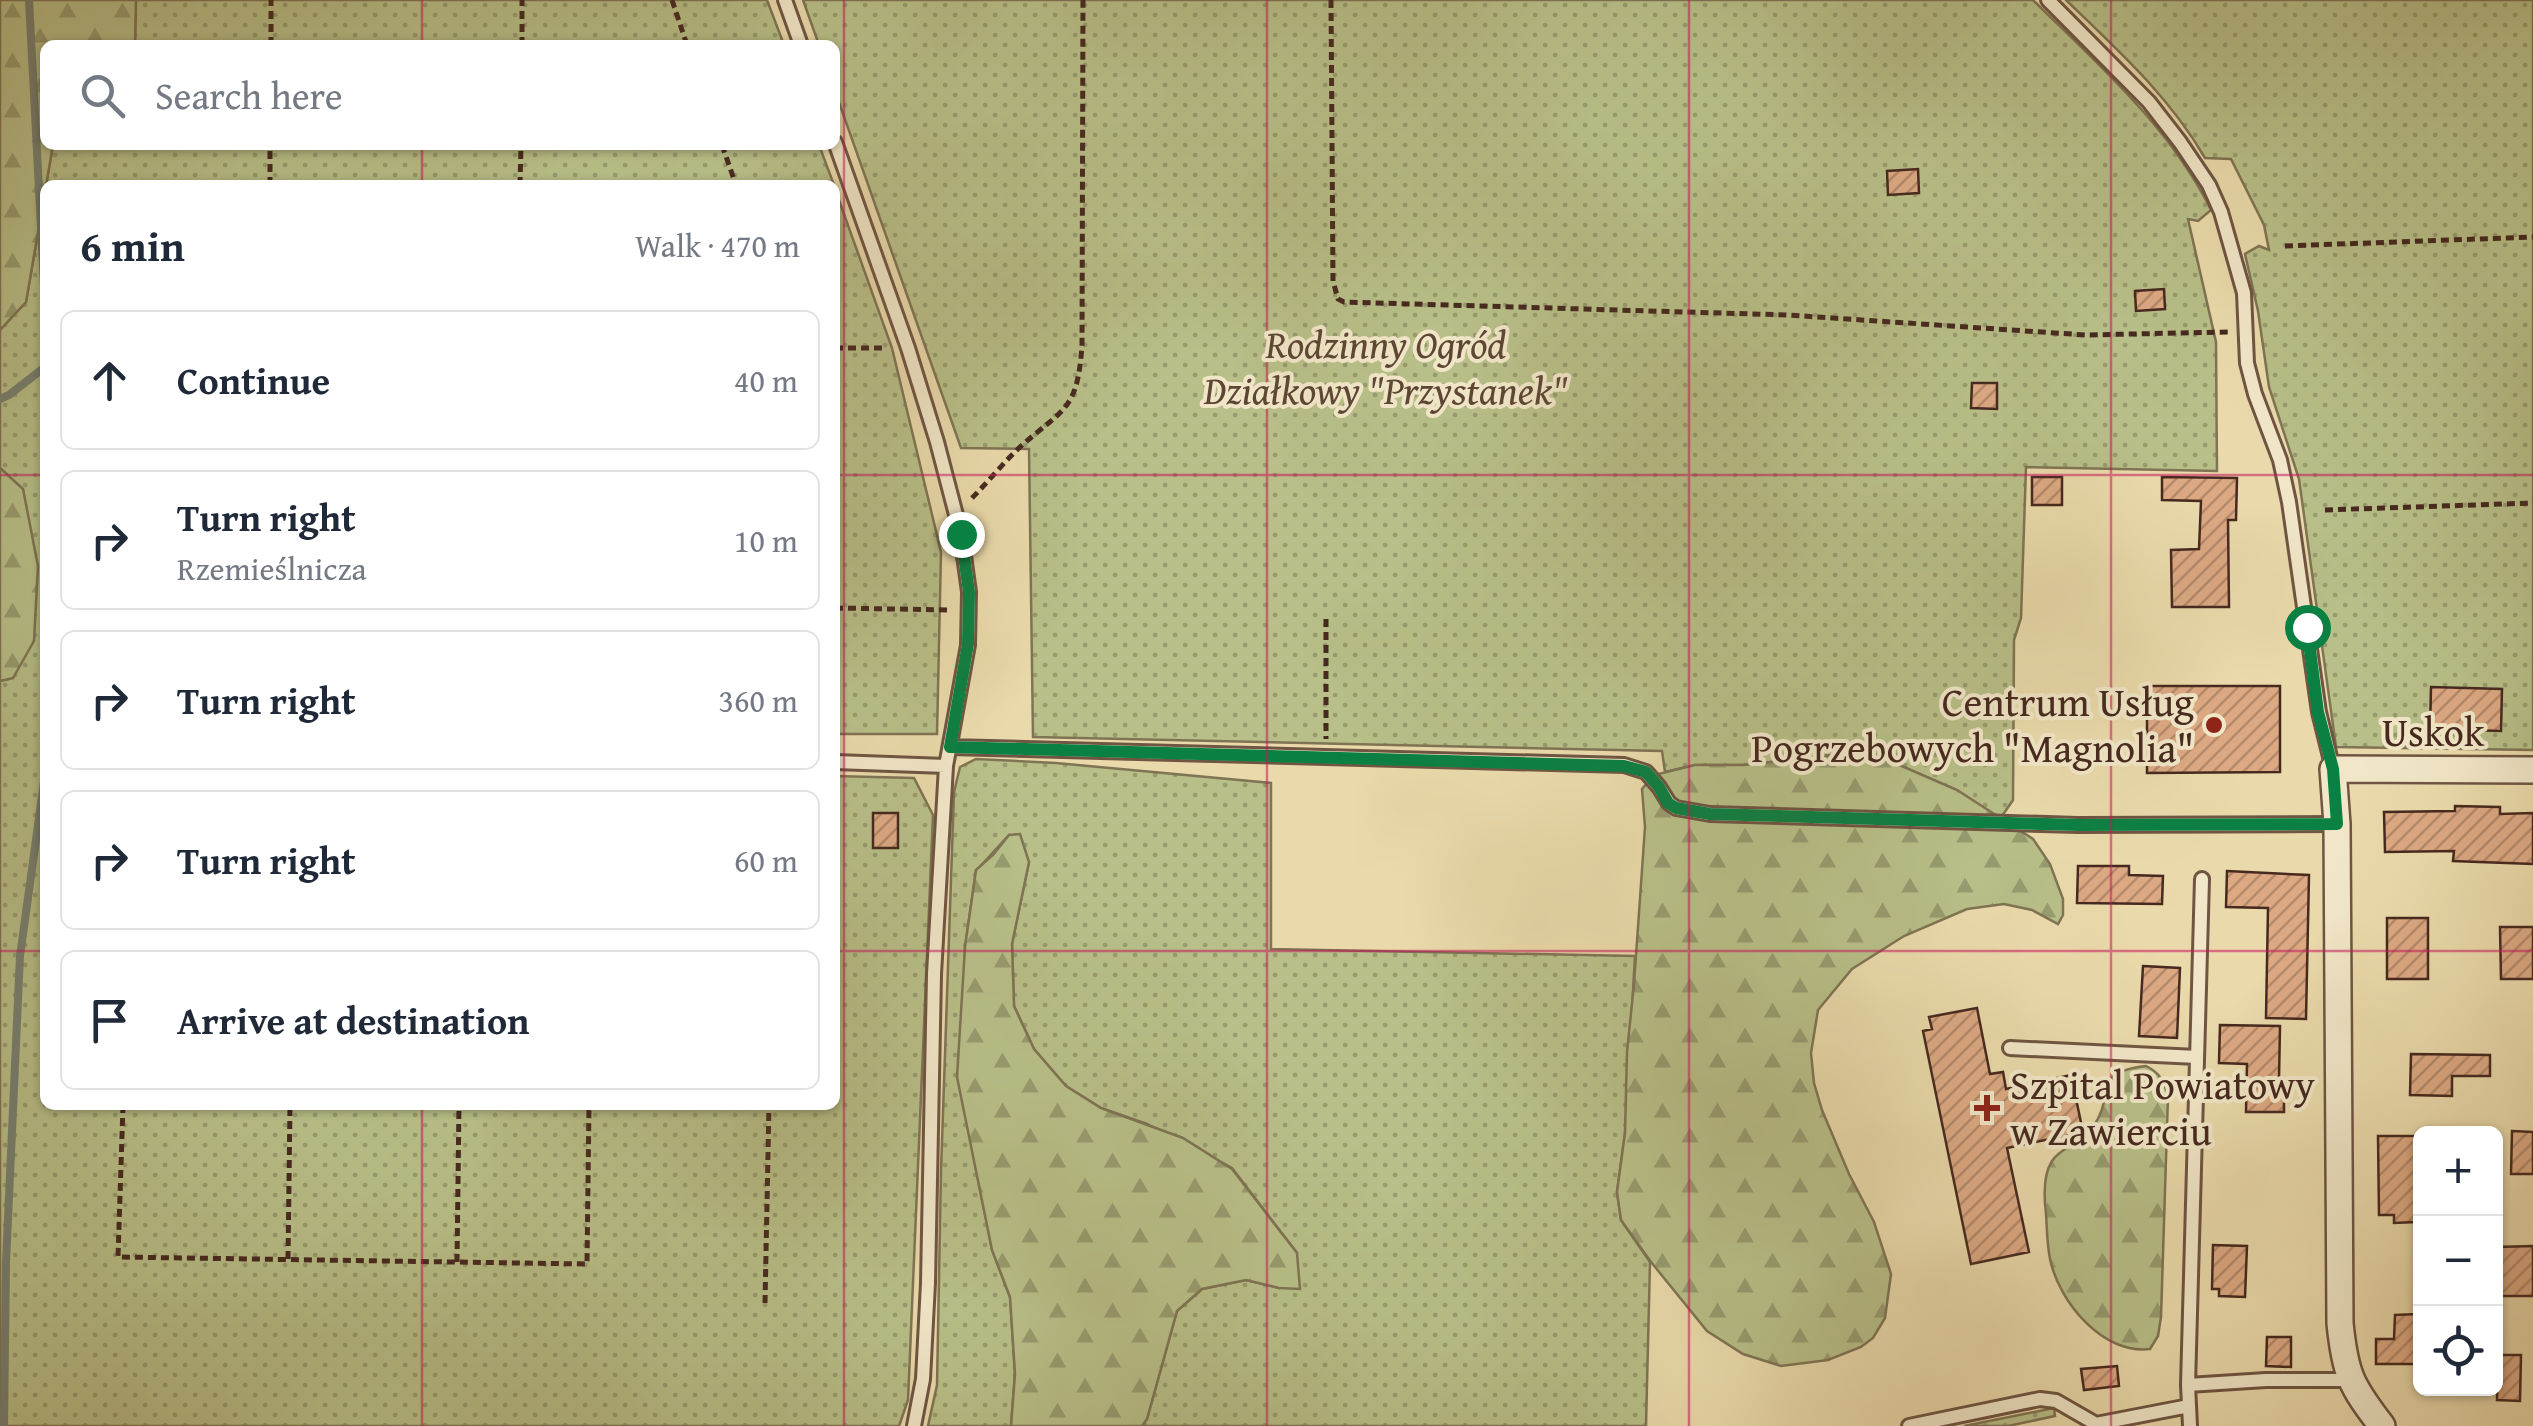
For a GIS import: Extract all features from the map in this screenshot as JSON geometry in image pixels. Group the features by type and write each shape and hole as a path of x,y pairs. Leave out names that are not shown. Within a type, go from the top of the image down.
{"street":[{"name":"Uskok","path":"2333,769 2533,770"},
{"path":"2333,769 2337,824 2340,1322 2350,1380 2382,1426"}],"lane":[{"path":"785,0 799,40"},
{"path":"2048,0 2149,102 2209,185 2221,212 2244,293 2247,363 2254,394 2280,460 2318,712 2333,769"},
{"path":"838,150 938,442 969,592 968,644 946,766 934,974 928,1283 923,1379 914,1426"},
{"path":"950,747 1624,766 1646,772 1676,808 1710,814 2078,825 2337,824"},
{"path":"840,762 946,766"},
{"path":"2190,1426 2202,880"},
{"path":"2010,1048 2197,1057"},
{"path":"2188,1385 2350,1380"},
{"path":"1909,1426 2048,1399 2091,1425 2190,1406"}],"path":[{"path":"271,0 271,40"},
{"path":"522,0 522,40"},
{"path":"672,0 685,40"},
{"path":"956,515 1020,448 1061,413 1079,380 1083,0"},
{"path":"1330,0 1333,282 1338,299 1344,302 1788,315 2086,335 2245,331"},
{"path":"270,150 270,180"},
{"path":"520,180 521,150"},
{"path":"724,150 734,180"},
{"path":"2285,246 2533,237"},
{"path":"840,348 908,348"},
{"path":"2325,510 2533,503"},
{"path":"840,608 969,610"},
{"path":"1326,619 1326,757"},
{"path":"123,1110 118,1257 586,1264 589,1110"},
{"path":"288,1259 290,1110"},
{"path":"457,1262 459,1110"},
{"path":"765,1303 770,1110"}],"green space":[{"path":"0,0 136,0 135,40 40,40 40,150 52,150 47,180 40,180 40,221 26,302 0,330"},
{"path":"136,0 767,0 782,40 135,40"},
{"name":"Rodzinny Ogród Działkowy \"Przystanek\"","path":"803,0 2033,0 2154,124 2211,210 2198,221 2188,219 2216,342 2217,471 2026,467 2021,618 2014,640 2013,800 2000,819 1957,790 1883,758 1841,754 1744,765 1695,765 1665,772 1662,751 1033,737 1029,449 961,448 840,105 840,40 817,40"},
{"path":"2066,0 2533,0 2533,750 2336,747 2299,479 2269,387 2245,254 2259,246 2269,250 2264,225 2231,159 2205,158 2159,94"},
{"path":"52,150 821,150 832,180 47,180"},
{"path":"840,203 892,348 941,552 937,734 840,734"},
{"path":"40,221 40,1110 840,1110 840,776 914,778 933,815 908,1400 899,1426 0,1426 0,681 13,678 23,490 0,468 0,330 26,302"},
{"path":"0,468 23,489 38,566 34,641 13,678 0,681"},
{"path":"1841,754 1883,758 1957,790 2033,839 2050,864 2063,899 2063,915 2058,924 2032,910 2004,904 1967,909 1904,936 1852,969 1818,1010 1811,1053 1814,1083 1849,1174 1874,1222 1891,1274 1885,1318 1873,1338 1828,1360 1781,1366 1743,1354 1707,1331 1621,1220 1617,1192 1625,1133 1627,1052 1645,827 1642,789 1654,775 1695,765 1744,765"},
{"path":"976,759 1271,783 1271,949 1635,956 1625,1133 1617,1192 1621,1220 1650,1262 1646,1426 1142,1426 1177,1311 1202,1289 1246,1280 1279,1288 1297,1253 1232,1168 1147,1124 1101,1108 1066,1086 1034,1049 1014,1006 1012,944 1029,862 1009,835 976,871 965,947 963,1012 970,1138 992,1250 1010,1297 1015,1374 1011,1426 928,1426 937,1385 954,792 960,767"},
{"path":"1020,834 1029,862 1012,944 1014,1006 1034,1049 1066,1086 1101,1108 1183,1138 1232,1169 1297,1253 1300,1289 1246,1280 1202,1289 1177,1311 1142,1426 1011,1426 1015,1374 1010,1297 992,1250 957,1077 965,947 976,870 1009,835"},
{"path":"2146,1066 2161,1078 2168,1096 2161,1317 2158,1336 2150,1349 2133,1349 2100,1334 2073,1308 2063,1292 2050,1259 2045,1194 2052,1161 2093,1127 2111,1079 2128,1069"},
{"path":"2054,1408 2055,1416 2008,1426 1964,1426"}],"building":[{"path":"1918,169 1919,193 1888,195 1887,171"},
{"path":"2164,289 2165,309 2136,311 2135,291"},
{"path":"1972,383 1997,383 1997,409 1971,408"},
{"path":"2032,477 2062,477 2062,505 2032,505"},
{"path":"2162,477 2237,478 2236,520 2228,520 2229,607 2172,607 2171,550 2199,549 2201,501 2162,500"},
{"name":"Centrum Usług Pogrzebowych \"Magnolia\"","path":"2147,686 2280,686 2280,772 2147,773"},
{"path":"2431,687 2502,689 2501,731 2430,729"},
{"path":"2455,806 2500,807 2500,814 2533,813 2533,864 2453,861 2454,851 2385,852 2384,812 2455,811"},
{"path":"873,813 898,813 898,848 873,848"},
{"path":"2078,866 2129,866 2129,875 2163,876 2162,904 2077,903"},
{"path":"2227,871 2309,875 2306,1019 2266,1018 2268,908 2226,907"},
{"path":"2387,918 2428,918 2428,979 2387,979"},
{"path":"2500,927 2533,927 2533,979 2501,979"},
{"path":"2143,966 2180,968 2177,1038 2139,1036"},
{"path":"1977,1008 1990,1074 2003,1072 2006,1089 2071,1075 2083,1132 2007,1148 2029,1252 1971,1264 1923,1031 1932,1029 1929,1017"},
{"path":"2220,1025 2280,1026 2279,1079 2284,1079 2284,1112 2246,1112 2247,1064 2219,1063"},
{"path":"2411,1054 2490,1055 2490,1076 2452,1076 2452,1096 2410,1095"},
{"path":"2512,1131 2533,1132 2533,1174 2511,1174"},
{"path":"2378,1136 2413,1136 2413,1222 2394,1223 2394,1215 2379,1215"},
{"path":"2213,1245 2247,1246 2245,1297 2219,1296 2219,1289 2212,1289"},
{"path":"2533,1246 2533,1296 2503,1296 2503,1247"},
{"path":"2413,1314 2413,1364 2376,1364 2376,1339 2394,1339 2395,1315"},
{"path":"2267,1337 2291,1337 2291,1367 2266,1366"},
{"path":"2503,1355 2521,1355 2520,1401 2497,1400 2497,1396 2503,1396"},
{"path":"2117,1366 2119,1386 2084,1390 2081,1369"}],"waterway":[{"path":"29,0 40,208"},
{"path":"0,399 40,371"},
{"path":"4,1426 6,1263 20,956 40,810"}],"place":[{"name":"Centrum Usług Pogrzebowych \"Magnolia\"","path":"2214,725"},
{"name":"Szpital Powiatowy w Zawierciu","path":"1987,1108"}],"route":[{"path":"961,534 969,592 968,644 950,747 1624,766 1646,772 1676,808 1710,814 2078,825 2337,824 2333,769 2318,712 2307,627"}]}
